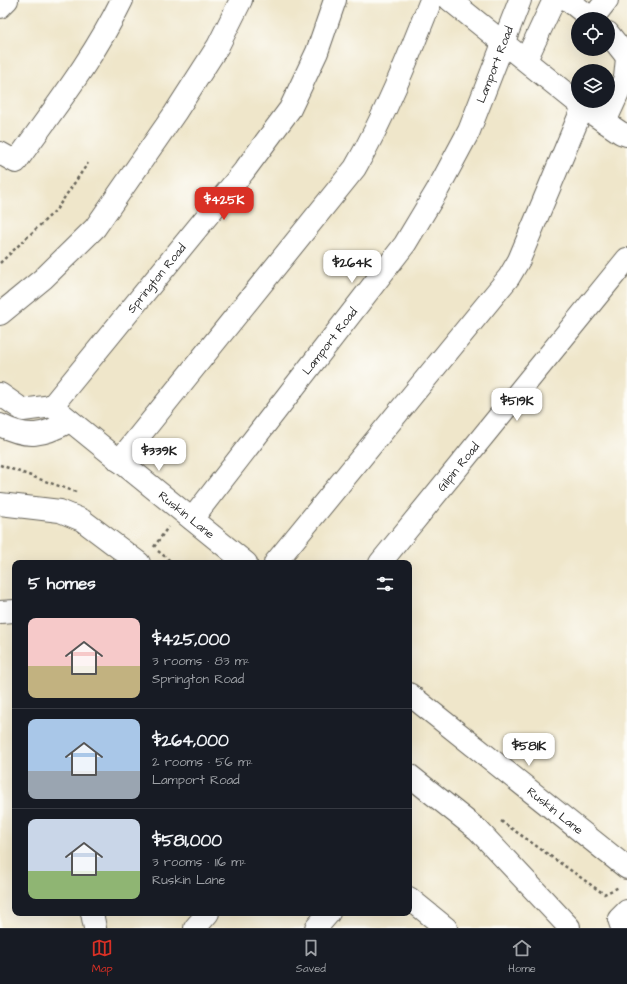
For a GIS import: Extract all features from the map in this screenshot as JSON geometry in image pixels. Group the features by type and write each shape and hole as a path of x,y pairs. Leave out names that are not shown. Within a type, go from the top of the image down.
{"street":[{"path":"0,7 7,0"},
{"path":"0,314 44,278 95,228 218,46 241,0"},
{"name":"Springton Road","path":"52,406 244,171 290,109 317,52 335,0"},
{"path":"119,461 355,168 378,127 398,84 431,0"},
{"path":"450,0 504,41 571,97"},
{"name":"Lamport Road","path":"186,515 405,244 438,189 469,130 520,0"},
{"path":"526,60 554,0"},
{"path":"568,0 592,19 607,0"},
{"path":"0,153 16,162 69,89 114,3"},
{"path":"606,122 625,78 627,57 615,42"},
{"path":"277,560 509,277 519,260 583,108"},
{"path":"585,108 621,133 627,134"},
{"name":"Gilpin Road","path":"382,560 627,259"},
{"path":"0,394 23,410 52,406"},
{"name":"Ruskin Lane","path":"52,406 242,560"},
{"path":"0,425 14,432 40,434 51,432 70,421"},
{"path":"0,504 60,511 82,520 135,558"},
{"path":"0,612 12,611"},
{"name":"Ruskin Lane","path":"412,697 624,877"},
{"path":"412,777 478,830 569,927 568,928"},
{"path":"412,900 446,928"},
{"path":"622,928 619,919 627,911"},
{"path":"92,916 94,928"},
{"path":"191,916 194,928"},
{"path":"194,928 205,916"},
{"path":"316,928 326,916"}],"path":[{"path":"0,263 56,210 88,163"},
{"path":"135,558 186,515"},
{"path":"497,818 604,894 624,877"}]}
